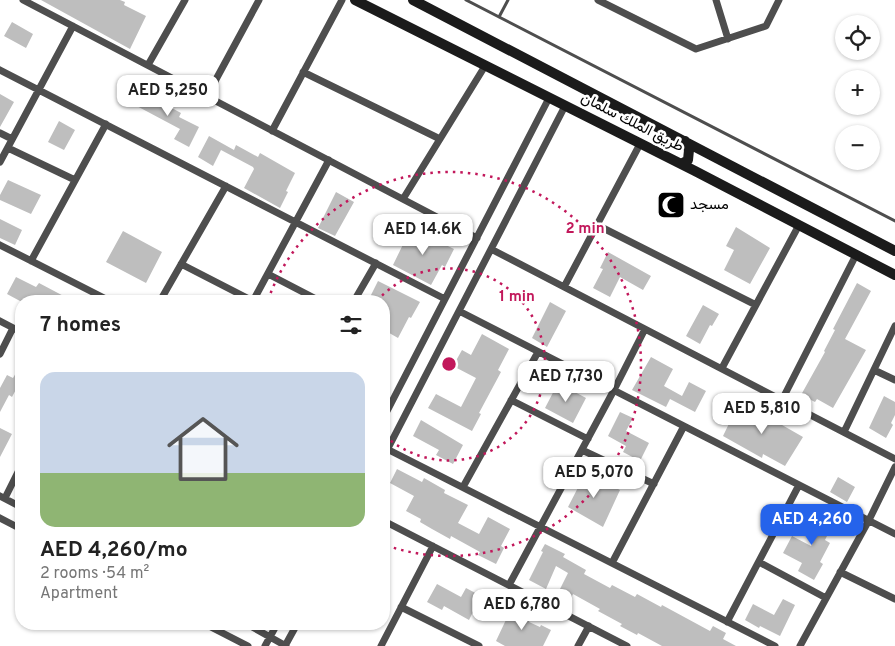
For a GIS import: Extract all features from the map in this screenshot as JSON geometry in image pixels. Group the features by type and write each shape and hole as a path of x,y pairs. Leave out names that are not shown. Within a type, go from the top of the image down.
{"main road":[{"name":"طريق الملك سلمان","path":"355,0 895,275"},
{"name":"طريق الملك سلمان","path":"413,0 895,251"},
{"path":"680,164 688,160 690,155 686,141"}],"street":[{"path":"23,0 477,238"},
{"path":"148,65 184,2 176,0"},
{"path":"207,96 259,0"},
{"path":"272,130 342,0"},
{"path":"598,0 696,50 766,26 779,0"},
{"path":"716,0 728,39"},
{"path":"0,162 73,26"},
{"path":"403,199 485,66"},
{"path":"0,70 445,298"},
{"path":"304,72 440,139"},
{"path":"390,405 549,98"},
{"path":"390,444 565,106"},
{"path":"31,261 106,124"},
{"path":"0,133 12,139"},
{"path":"564,287 640,144"},
{"path":"8,148 75,180"},
{"path":"256,295 329,160"},
{"path":"163,295 226,186"},
{"path":"598,225 756,305"},
{"path":"722,368 799,226"},
{"path":"0,245 98,295"},
{"path":"491,249 895,458"},
{"path":"782,400 856,255"},
{"path":"357,295 376,263"},
{"path":"181,264 241,295"},
{"path":"268,274 308,295"},
{"path":"459,311 895,534"},
{"path":"0,321 13,328 0,354"},
{"path":"844,432 895,326"},
{"path":"509,585 645,329"},
{"path":"463,487 538,352"},
{"path":"874,370 895,380"},
{"path":"511,400 588,438"},
{"path":"612,564 684,426"},
{"path":"582,450 654,484"},
{"path":"390,454 463,487 775,646"},
{"path":"800,646 869,520 895,467"},
{"path":"15,476 2,497 15,504"},
{"path":"727,622 799,485"},
{"path":"0,518 15,526"},
{"path":"390,524 627,646"},
{"path":"390,629 433,546"},
{"path":"759,562 826,598"},
{"path":"840,572 895,600"},
{"path":"401,608 479,646"},
{"path":"578,646 589,626"},
{"path":"217,630 248,646"},
{"path":"258,630 286,646 293,630"},
{"path":"265,646 274,630"},
{"path":"381,646 389,630"}],"lane":[{"path":"466,0 895,221"},
{"path":"499,17 508,0"}],"building":[{"path":"41,0 120,0 125,2 124,5 146,16 130,49"},
{"path":"12,22 33,34 26,48 4,36"},
{"path":"140,91 181,113 179,117 199,127 189,147 174,139 180,129 133,104"},
{"path":"0,94 14,102 0,127"},
{"path":"59,121 75,130 64,150 48,142"},
{"path":"209,136 234,150 236,145 258,157 260,153 295,173 280,208 244,188 254,169 253,167 221,150 213,166 198,157"},
{"path":"8,180 41,195 31,214 0,200 0,195"},
{"path":"336,192 354,202 335,236 318,228"},
{"path":"0,219 22,230 15,245 0,238"},
{"path":"382,221 394,228 385,244 373,238"},
{"path":"736,227 770,248 750,284 724,270 734,250 726,246"},
{"path":"411,228 454,249 445,267 442,265 431,285 393,265"},
{"path":"123,231 162,252 146,283 106,262"},
{"path":"608,252 651,276 643,290 620,277 610,297 593,288 603,269 600,268"},
{"path":"16,277 36,287 39,283 62,295 15,295 15,298 7,294"},
{"path":"378,281 420,302 411,318 409,317 398,338 390,333 390,295 371,295"},
{"path":"857,283 871,291 845,339 866,350 833,408 817,399 815,402 801,395 825,352 835,330 833,329"},
{"path":"550,302 566,311 547,347 532,338"},
{"path":"703,305 719,314 712,326 710,325 700,344 686,336"},
{"path":"482,334 509,349 498,370 501,372 479,413 481,414 472,431 428,408 436,394 461,407 476,378 453,366 462,350 471,355"},
{"path":"651,357 673,369 664,386 682,396 689,382 706,391 695,412 670,399 666,407 632,390"},
{"path":"15,374 15,391 12,397 9,395 0,412 0,388 7,375 13,378"},
{"path":"558,383 586,398 573,423 545,408"},
{"path":"884,396 895,402 895,415 891,423 893,425 886,438 869,428"},
{"path":"740,401 803,437 785,466 763,454 762,458 723,436"},
{"path":"620,412 633,418 626,431 649,443 640,461 623,452 626,446 608,436"},
{"path":"421,420 463,445 453,464 436,455 439,450 413,436"},
{"path":"0,428 12,434 0,457"},
{"path":"397,469 422,482 424,478 445,490 444,493 468,505 458,523 479,534 488,517 510,529 501,546 504,548 496,564 478,555 480,552 451,536 450,539 420,522 421,519 406,511 414,496 390,483"},
{"path":"587,470 603,478 602,481 620,490 603,527 568,507"},
{"path":"838,477 855,487 847,502 830,492"},
{"path":"816,510 835,520 825,540 830,543 820,562 823,564 814,580 798,571 802,563 783,553 792,536 811,546 819,531 808,525"},
{"path":"545,544 565,554 563,557 586,570 584,574 610,588 612,585 635,597 637,594 710,631 713,626 726,633 723,639 736,646 662,646 620,626 622,624 573,594 571,598 559,591 568,573 556,566 546,589 529,580"},
{"path":"437,584 461,597 466,588 481,596 469,620 444,606 442,610 427,602"},
{"path":"783,599 795,605 780,636 745,620 753,604 774,615"},
{"path":"512,607 528,616 529,622 551,630 543,646 505,646 496,641"}],"place":[{"name":"مسجد","path":"671,205"}]}
